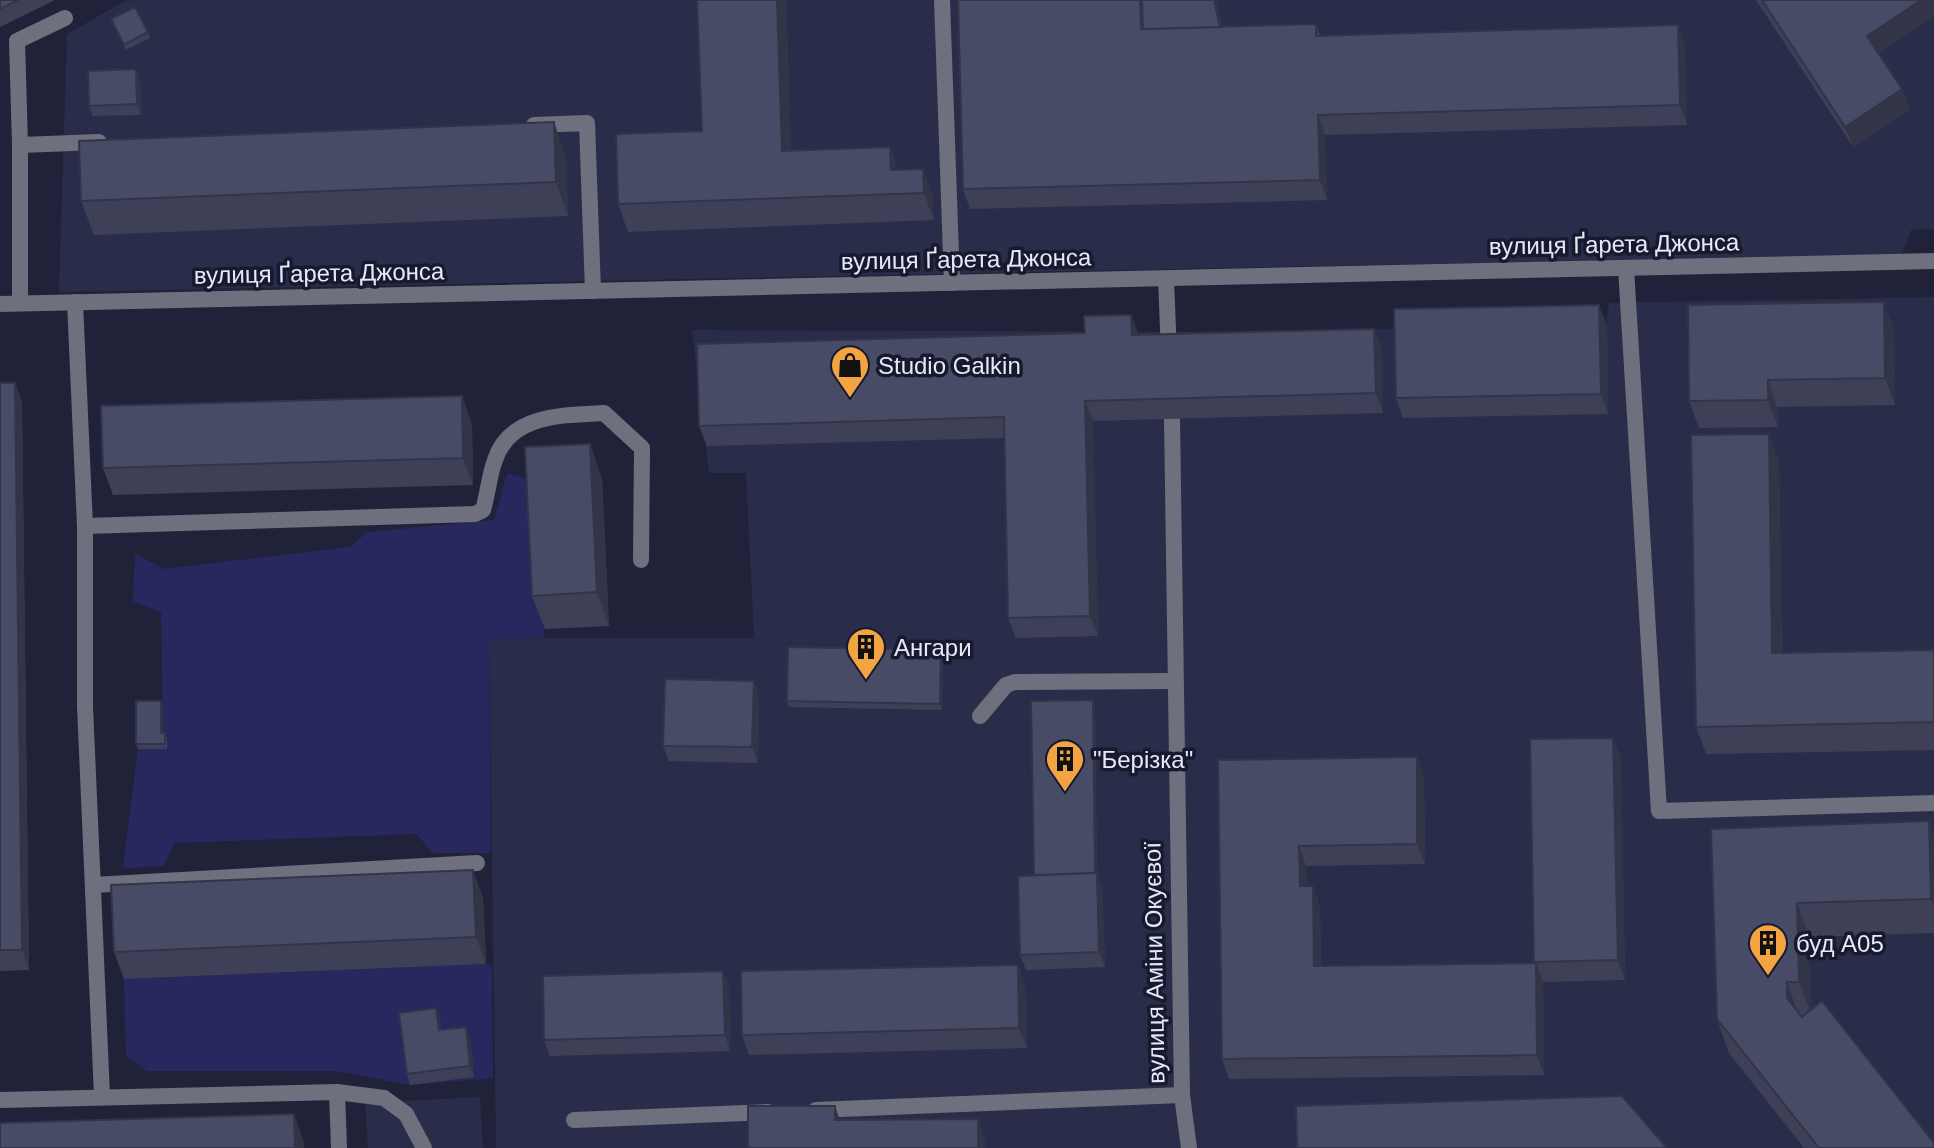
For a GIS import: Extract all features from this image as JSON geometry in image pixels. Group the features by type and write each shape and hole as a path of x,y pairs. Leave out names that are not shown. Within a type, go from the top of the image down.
{"street":[{"path":"942,0 952,283"},
{"path":"20,303 17,41 65,18"},
{"path":"524,125 587,123 593,291"},
{"path":"20,145 114,141"},
{"name":"вулиця Ґарета Джонса","path":"0,304 1934,261"},
{"path":"1626,268 1659,811 1934,803"},
{"path":"1166,279 1169,355"},
{"path":"75,302 85,526 85,706 102,1096"},
{"path":"85,526 475,514 483,510 495,457 514,430 553,415 604,413 642,448 641,560"},
{"name":"вулиця Аміни Окуєвої","path":"574,1120 1182,1095 1173,681 1172,419"},
{"path":"980,716 1006,685 1015,682 1173,681"},
{"path":"93,885 477,863"},
{"path":"337,1092 339,1148"},
{"path":"0,1100 337,1092 384,1098 406,1114 424,1148"},
{"path":"1182,1095 1189,1148"}],"shaded area":[{"path":"127,0 1934,0 1934,229 1911,230 1902,254 59,292 67,34"},
{"path":"1934,297 1934,1148 496,1148 489,638 754,638 746,473 709,473 692,330 1173,332 1606,325 1609,303"},
{"path":"507,473 538,481 544,638 489,639 491,853 433,853 416,834 174,843 164,866 123,868 138,749 167,749 163,739 161,612 133,601 135,554 164,569 350,547 367,532 494,520"},
{"path":"492,966 493,1078 410,1085 336,1071 147,1071 126,1055 124,979"},
{"path":"480,1097 483,1148 368,1148 365,1103"}],"building":[{"path":"0,0 18,0 0,9"},
{"path":"697,0 777,0 782,151 890,147 891,170 923,169 924,193 618,204 616,134 702,131"},
{"path":"958,0 1140,0 1141,29 1316,24 1316,36 1678,25 1680,105 1318,115 1320,180 963,189"},
{"path":"1142,0 1214,0 1220,27 1143,29"},
{"path":"1762,0 1921,0 1867,36 1902,89 1845,127"},
{"path":"135,7 148,32 124,45 111,19"},
{"path":"136,69 137,104 89,106 88,71"},
{"path":"554,122 556,182 81,201 79,141"},
{"path":"1884,302 1885,378 1768,380 1768,400 1689,401 1688,305"},
{"path":"1599,305 1601,394 1396,398 1394,309"},
{"path":"1131,315 1132,335 1374,329 1376,393 1085,401 1090,616 1008,618 1004,417 699,426 697,344 1085,333 1084,316"},
{"path":"0,383 15,383 22,950 0,950"},
{"path":"462,396 463,458 103,468 101,406"},
{"path":"1769,434 1772,653 1934,650 1934,722 1696,727 1691,435"},
{"path":"590,444 597,592 532,596 525,447"},
{"name":"Ангари","path":"788,647 941,650 940,704 787,701"},
{"path":"665,679 754,681 752,747 663,746"},
{"name":"\"Берізка\"","path":"1093,700 1095,873 1034,875 1031,701"},
{"path":"136,701 161,701 161,733 165,733 165,744 136,744"},
{"path":"1613,738 1618,960 1534,962 1530,739"},
{"path":"1417,757 1417,844 1299,846 1300,886 1313,886 1314,966 1536,963 1537,1055 1222,1059 1218,760"},
{"name":"буд А05","path":"1929,821 1931,899 1797,903 1799,982 1787,982 1787,998 1802,1017 1822,1001 1934,1146 1819,1148 1717,1019 1711,829"},
{"path":"473,870 476,937 114,952 111,885"},
{"path":"1097,873 1099,952 1020,955 1018,876"},
{"path":"1018,965 1019,1028 742,1035 741,971"},
{"path":"723,971 725,1035 544,1040 543,976"},
{"path":"436,1008 439,1030 466,1027 470,1066 407,1074 399,1013"},
{"path":"1622,1096 1667,1148 1297,1148 1296,1106"},
{"path":"748,1106 835,1106 835,1120 978,1119 978,1148 748,1148"},
{"path":"294,1114 295,1148 0,1148 0,1123"}],"place":[{"name":"Studio Galkin","path":"850,399"},
{"name":"Ангари","path":"866,681"},
{"name":"\"Берізка\"","path":"1065,793"},
{"name":"буд А05","path":"1768,977"}]}
